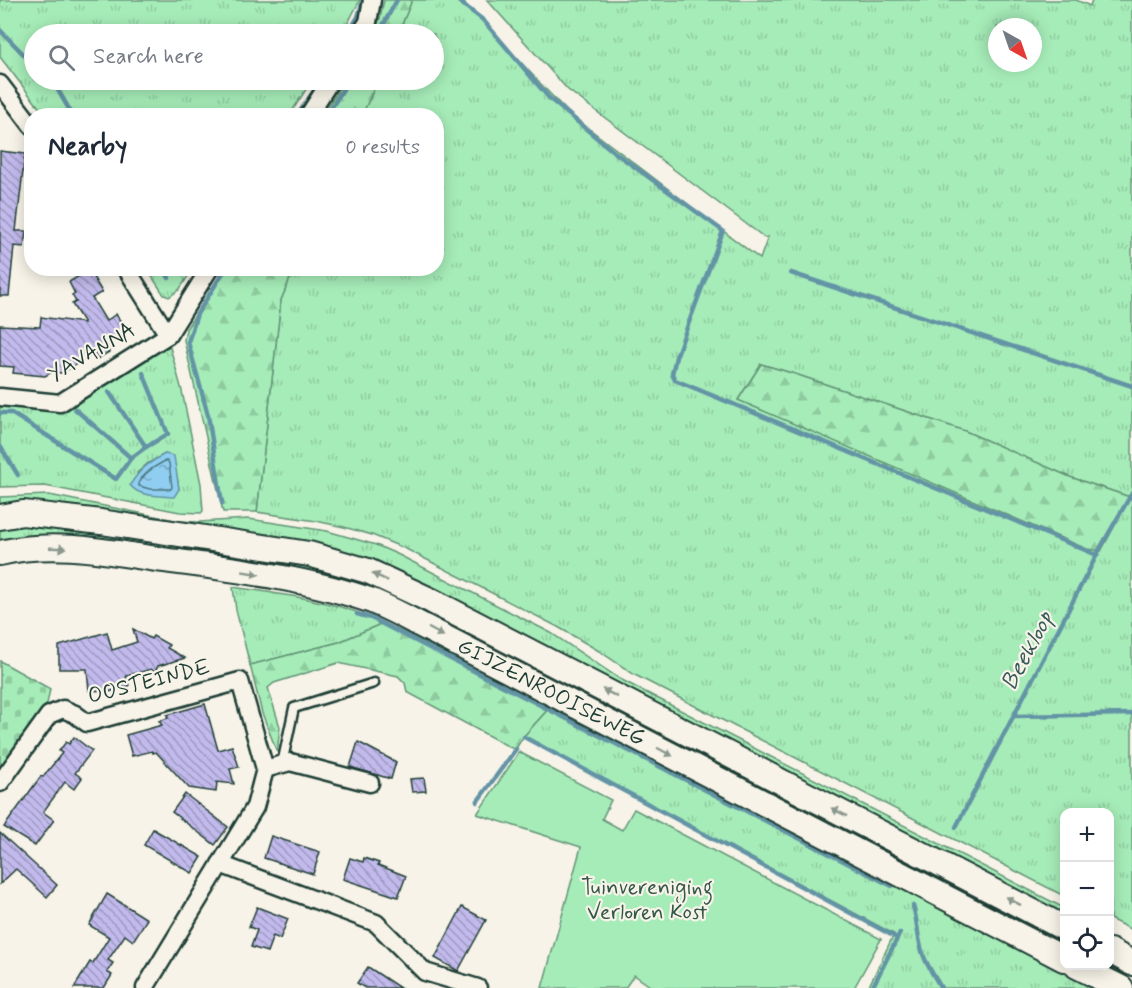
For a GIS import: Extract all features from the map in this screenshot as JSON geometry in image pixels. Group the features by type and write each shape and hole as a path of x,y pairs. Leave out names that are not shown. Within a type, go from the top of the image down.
{"main road":[{"name":"GIJZENROOISEWEG","path":"0,517 23,513 101,522 309,554 368,571 443,607 1060,925"},
{"name":"GIJZENROOISEWEG","path":"0,553 48,548 83,549 221,568 318,585 373,602 1060,956"},
{"path":"1114,953 1132,963"},
{"path":"1085,970 1121,988"}],"street":[{"path":"367,24 372,0"},
{"path":"0,84 24,116"},
{"path":"313,108 325,90"},
{"path":"131,276 168,334 205,276"},
{"name":"YAVANNA","path":"0,397 60,403 168,334"},
{"name":"OOSTEINDE","path":"0,783 49,715 63,710 75,714 87,723 240,681 265,769"},
{"path":"145,988 255,807 265,769 290,762 370,783"},
{"path":"220,864 376,923 425,972 478,988"}],"lane":[{"path":"282,764 294,708 374,683"}],"green space":[{"path":"0,0 360,0 347,24 24,24 24,88 0,57"},
{"path":"384,0 412,0 402,24 378,24"},
{"path":"412,0 461,0 570,114 760,259 768,237 765,238 568,90 487,0 1076,0 1090,6 1092,0 1132,0 1132,930 1114,921 1114,808 1060,808 1060,894 635,675 558,627 406,549 372,535 344,527 257,512 281,300 291,276 444,276 444,108 365,108 373,90 444,90 444,24 402,24","holes":["761,364 965,431 1070,477 1130,497 1101,551 1087,548 738,400"]},
{"path":"26,90 306,90 294,108 40,108"},
{"path":"338,90 373,90 365,108 327,108"},
{"path":"152,276 188,276 179,290 169,297 164,295"},
{"path":"220,276 291,276 281,300 257,512 223,512 184,340 186,329"},
{"path":"165,347 170,347 182,391 201,484 203,511 201,513 180,512 45,486 0,487 0,404 42,409","holes":["165,454 177,476 179,489 149,495 137,473 148,463"]},
{"path":"761,364 965,431 1070,477 1130,497 1101,551 1087,549 738,400"},
{"path":"49,495 180,521 249,519 327,531 376,545 551,633 620,679 1060,906 1060,920 388,573 0,506 0,497"},
{"path":"35,521 334,565 1060,932 1060,951 382,601 0,547 0,524"},
{"path":"233,587 328,604 383,623 339,642 250,665 236,610"},
{"path":"383,623 549,708 523,737 515,750 407,692 405,683 398,676 338,663 274,683 268,688 280,727 277,752 262,713 250,665 339,642"},
{"path":"0,661 50,689 46,709 0,768"},
{"path":"549,708 785,829 885,884 899,884 1060,964 1060,970 1072,970 1108,988 868,988 894,934 523,737"},
{"name":"Tuinvereniging Verloren Kost","path":"519,752 611,800 602,819 622,830 634,809 881,939 854,988 653,988 634,975 625,988 542,988 581,847 477,814"}],"water":[{"path":"165,454 174,456 179,489 174,497 139,492 130,485 141,471"}],"building":[{"path":"0,151 24,154 16,231 24,231 24,247 14,246 9,296 0,296"},
{"path":"79,276 93,276 102,292 92,298 106,321 116,314 127,332 106,345 109,352 97,359 94,353 62,373 52,372 45,376 13,373 14,367 0,366 0,325 40,327 41,317 84,323 72,304 76,302 72,295 75,294 69,282"},
{"path":"133,629 151,639 153,636 169,645 167,648 185,658 158,666 155,672 151,669 126,676 129,686 109,692 109,690 89,691 87,669 59,669 59,646 107,632 112,650 137,642"},
{"path":"205,704 218,750 232,746 239,767 230,769 234,784 217,782 216,792 189,788 156,752 132,756 126,735 162,725 159,721 168,718 167,715"},
{"path":"74,737 92,751 75,773 82,778 74,789 65,782 43,812 54,820 35,846 4,827 41,776 43,777 62,753 59,751 66,742 69,744"},
{"path":"358,742 396,762 391,779 350,767"},
{"path":"424,778 426,791 412,792 410,779"},
{"path":"185,794 228,827 215,845 172,812"},
{"path":"153,829 202,857 192,873 144,845"},
{"path":"0,833 57,885 47,897 16,869 0,884"},
{"path":"271,836 320,852 313,874 264,858"},
{"path":"350,858 363,862 364,858 406,876 398,897 343,879"},
{"path":"107,894 147,919 133,941 125,935 108,960 113,963 107,972 112,975 104,988 74,988 109,937 89,925"},
{"path":"257,907 288,919 280,939 273,936 267,952 251,947 257,930 249,927"},
{"path":"462,907 486,920 458,971 435,958"},
{"path":"368,967 400,988 365,988 357,983"}],"waterway":[{"path":"354,24 363,0"},
{"path":"384,24 397,0"},
{"path":"457,0 483,20 550,99 614,152 723,231 676,357 672,374 675,380 1097,555"},
{"path":"0,30 24,55"},
{"path":"58,90 68,108"},
{"path":"302,108 314,90"},
{"path":"331,108 343,90"},
{"path":"791,273 1132,386"},
{"path":"221,276 197,314 188,342 208,415 222,503"},
{"path":"143,373 168,434 146,447"},
{"path":"109,392 146,447 131,458"},
{"path":"0,413 11,413 116,479 131,458 75,409"},
{"path":"0,446 18,475"},
{"name":"Beekloop","path":"956,827 1102,545 1132,493"},
{"path":"357,614 371,618 892,886"},
{"path":"1014,716 1132,714"},
{"path":"524,737 897,938"},
{"path":"477,802 516,749"},
{"name":"Beekloop","path":"913,906 923,954 941,988"},
{"path":"872,988 900,933"}]}
